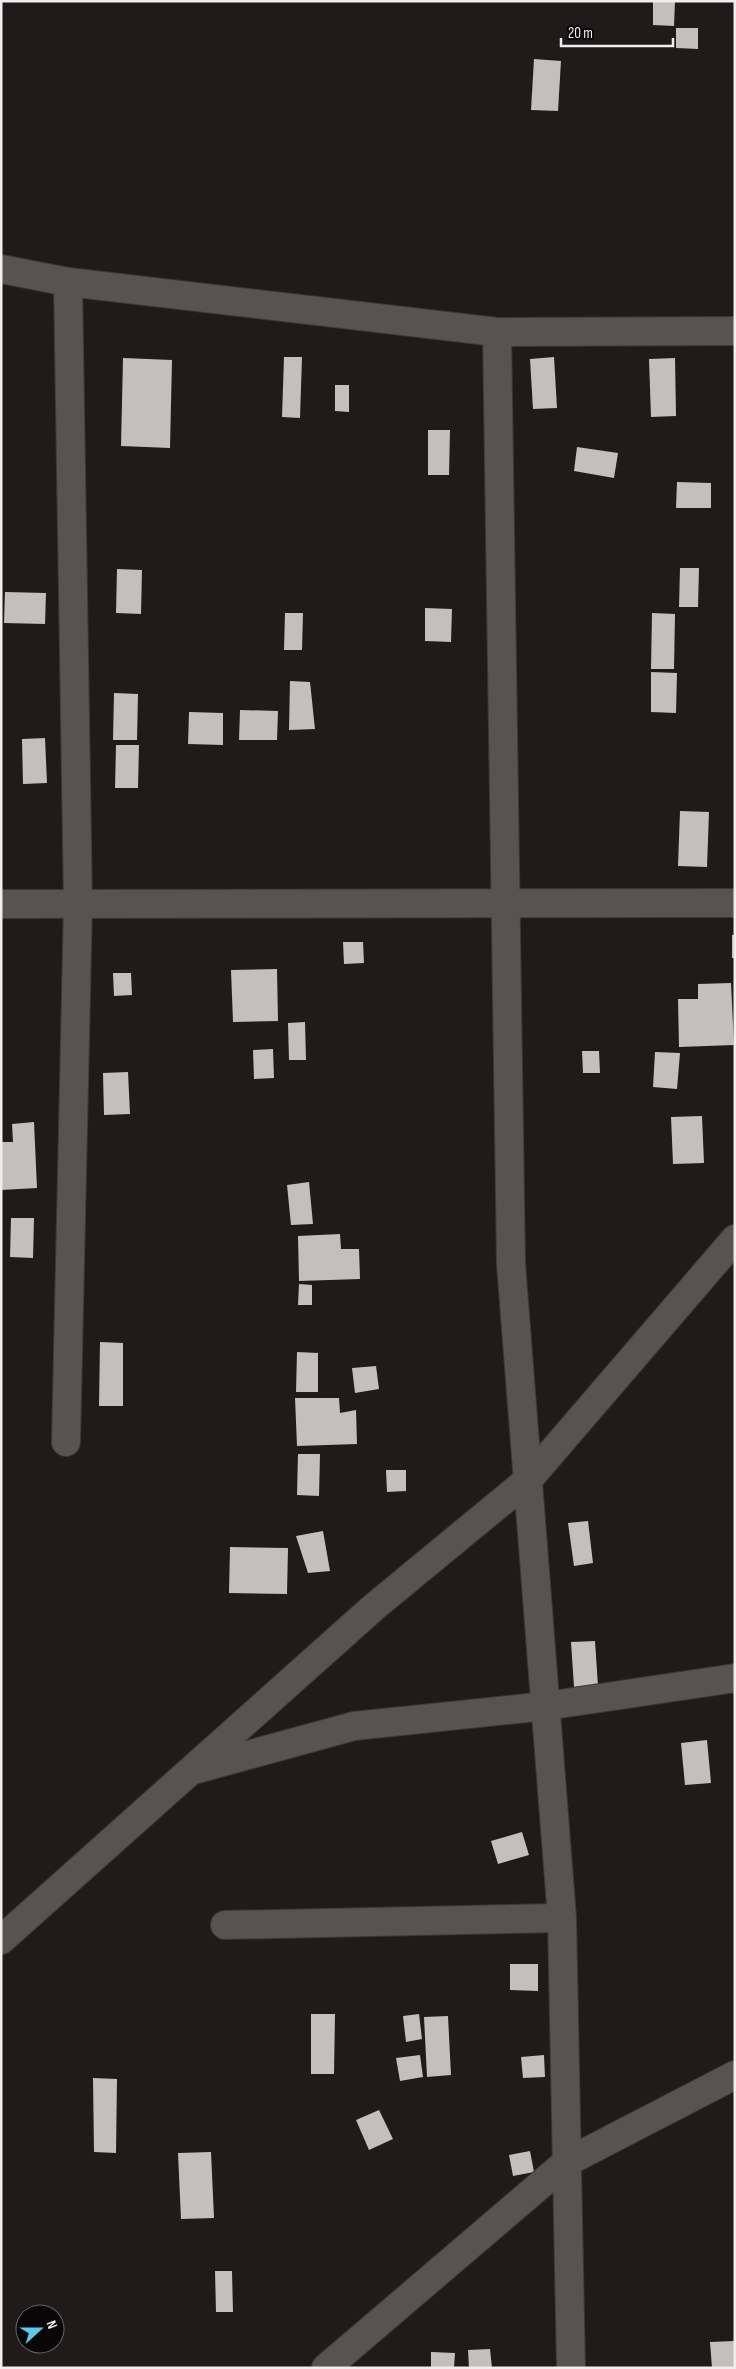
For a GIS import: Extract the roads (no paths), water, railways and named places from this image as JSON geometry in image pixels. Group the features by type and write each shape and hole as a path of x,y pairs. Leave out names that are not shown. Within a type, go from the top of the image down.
{"street":[{"path":"1,269 68,282 497,332 735,331"},
{"path":"66,1442 78,904 68,282"},
{"path":"497,332 511,1264 562,1918 570,2368"},
{"path":"1,904 735,903"},
{"path":"1,1940 374,1607 528,1480 735,1239"},
{"path":"190,1771 354,1726 546,1706 735,1678"},
{"path":"225,1926 562,1918"},
{"path":"326,2368 567,2162 735,2075"}]}
